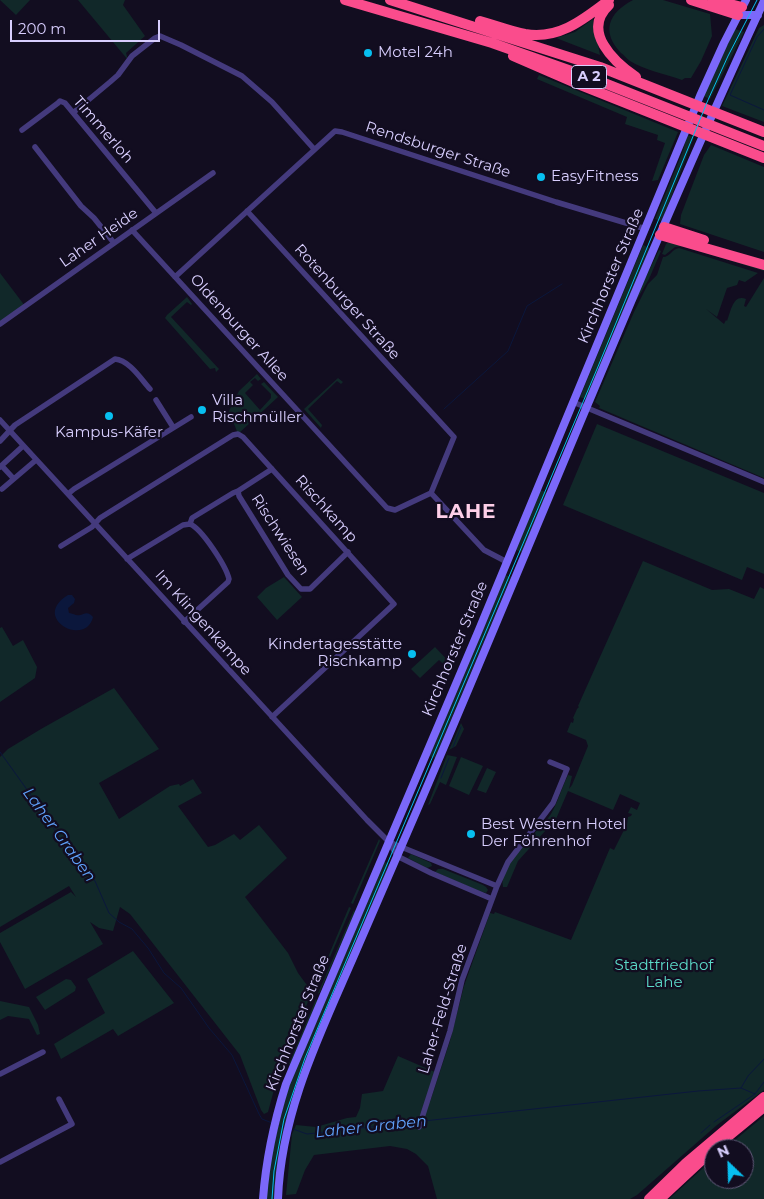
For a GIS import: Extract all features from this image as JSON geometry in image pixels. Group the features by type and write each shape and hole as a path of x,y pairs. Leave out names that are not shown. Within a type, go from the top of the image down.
{"highway":[{"name":"A 2","path":"345,0 492,43 713,123 764,146"},
{"name":"A 2","path":"390,0 458,20 600,67 764,132"},
{"path":"458,20 469,17 526,34 540,35 555,33 571,27 609,0"},
{"path":"615,0 606,7 599,23 599,34 602,44 616,62 647,85"},
{"path":"691,0 742,8"},
{"path":"714,0 742,8"},
{"path":"714,0 728,0"},
{"path":"492,43 518,59 764,158"},
{"path":"662,231 764,260"},
{"path":"662,231 764,265"},
{"path":"719,1139 764,1097"},
{"path":"731,1129 764,1107"},
{"path":"643,1199 704,1151"},
{"path":"660,1199 704,1154"},
{"path":"648,1199 660,1187"}],"main road":[{"name":"Kirchhorster Straße","path":"278,1199 282,1154 289,1121 322,1028 402,846 662,231 761,16 764,1"},
{"path":"742,8 761,16"},
{"name":"Kirchhorster Straße","path":"263,1199 265,1174 273,1129 293,1066 646,229 688,115 742,8"},
{"path":"646,229 662,231"}],"street":[{"path":"74,112 118,75 132,56 160,36 242,76 273,104 314,149"},
{"name":"Timmerloh","path":"22,130 60,101 65,103 156,213"},
{"name":"Rendsburger Straße","path":"247,211 332,134 342,132 556,202 646,229"},
{"path":"35,146 81,206 94,218 114,243"},
{"name":"Laher Heide","path":"0,324 213,173"},
{"path":"175,277 247,211"},
{"name":"Rotenburger Straße","path":"247,211 454,438 431,493"},
{"name":"Oldenburger Allee","path":"132,230 387,508 395,510 431,493"},
{"path":"0,441 14,425 115,359 126,363 150,389"},
{"path":"156,400 173,427"},
{"path":"573,402 764,482"},
{"path":"68,494 191,417"},
{"name":"Im Klingenkampe","path":"0,420 360,813 389,842"},
{"name":"Rischkamp","path":"61,546 95,524 100,518 233,435 238,434 243,437 393,601 394,607 272,717"},
{"path":"13,478 1,467 23,446"},
{"path":"2,489 36,460"},
{"name":"Rischwiesen","path":"127,559 183,526 190,524 192,518 272,469"},
{"name":"Rischwiesen","path":"238,491 239,496 288,575 301,589 310,589 348,552"},
{"path":"431,493 484,550 507,562"},
{"path":"184,622 229,579 206,540 190,524"},
{"name":"Laher-Feld-Straße","path":"419,1127 450,1032 462,980 497,886 508,862 552,803 567,769 550,762"},
{"path":"389,842 497,886"},
{"path":"389,842 397,856 492,899"},
{"path":"0,1074 43,1052"},
{"path":"0,1162 72,1124 59,1099"}],"green space":[{"path":"0,0 30,0 16,15"},
{"path":"78,0 125,0 123,5 145,36 126,53 128,60"},
{"path":"633,0 663,0 710,14 712,36 691,78 682,80 642,67 629,60 615,45 609,30 610,24 618,11"},
{"path":"593,19 600,55 556,38 575,32"},
{"path":"764,25 764,122 722,106 759,28"},
{"path":"735,29 744,32 710,99 703,96"},
{"path":"539,75 678,132 658,180 652,181 665,143 657,140 658,135 625,124 627,117 537,79"},
{"path":"687,135 694,137 662,221 655,219 683,151"},
{"path":"711,145 764,167 764,252 680,224 681,215 704,155"},
{"path":"669,242 764,266 764,271 683,246 675,247 665,255 662,254 666,244"},
{"path":"643,245 650,248 587,400 580,397"},
{"path":"679,248 758,273 745,282 739,280 737,285 727,288 717,317 706,309 724,324 735,301 742,298 746,299 744,306 746,307 764,278 764,478 599,408 600,406 595,402 648,284 657,275 663,257"},
{"path":"659,250 661,251 649,279 633,306 593,403 592,400 631,307"},
{"path":"0,273 25,306 0,324"},
{"path":"187,297 192,304 187,302 171,317 219,369 216,372 215,368 210,369 165,318"},
{"path":"257,374 261,379 258,381 255,378 250,382 253,385 245,393 260,410 271,398 271,394 261,384 264,382 278,397 238,434 229,411 239,391"},
{"path":"338,378 343,382 341,384 337,381 308,409 322,425 321,428 304,409"},
{"path":"597,424 764,493 764,574 747,567 742,580 563,505"},
{"path":"540,490 548,493 523,553 516,550"},
{"name":"Stadtfriedhof Lahe","path":"643,561 712,590 729,589 754,599 760,587 764,589 764,1090 717,1125 630,1199 437,1199 428,1166 416,1154 407,1149 390,1146 314,1155 305,1170 296,1194 286,1195 292,1134 296,1125 316,1127 356,1117 360,1108 362,1094 383,1091 398,1056 435,1072 430,1102 450,1041 464,986 490,913 494,914 495,912 571,940 610,848 614,850 627,824 628,817 632,814 628,813 631,807 637,810 640,803 620,794 613,810 568,791 556,819 518,861 507,887 503,887 503,878 513,859 551,814 568,775 572,776 569,789 572,785 588,746 586,740 567,732 571,722 573,723 578,706"},
{"path":"505,575 511,577 435,758 429,756"},
{"path":"284,577 302,597 277,620 257,597 266,588"},
{"path":"2,627 13,646 23,640 37,667 35,678 0,702 0,628"},
{"path":"435,647 454,667 452,672 439,660 420,678 411,669"},
{"path":"114,688 159,749 99,783 119,819 170,786 179,784 180,786 193,779 202,793 178,806 208,847 234,834 240,840 259,825 287,858 245,897 288,953 298,973 312,992 278,1075 268,1112 264,1114 240,1055 130,914 120,907 113,931 99,928 90,922 103,944 25,989 0,942 0,933 71,892 76,897 69,886 0,927 0,757 8,749 41,729"},
{"path":"461,723 464,729 456,746 449,750"},
{"path":"447,755 457,757 446,785 440,782 428,805"},
{"path":"461,757 483,766 469,795 449,786"},
{"path":"487,768 496,772 486,793 477,790"},
{"path":"379,839 380,841 353,904 351,903"},
{"path":"411,854 431,863 432,866 427,868 408,858"},
{"path":"383,861 389,864 311,1049 275,1199 266,1199 271,1155 290,1080"},
{"path":"438,869 443,869 483,885 488,890 486,893 479,891 435,872"},
{"path":"349,907 351,908 316,990 315,988"},
{"path":"354,910 355,912 319,994 318,993"},
{"path":"133,951 174,1003 118,1036 113,1029 61,1059 54,1044 105,1013 87,979"},
{"path":"66,979 71,980 76,987 75,991 45,1010 36,997"},
{"path":"316,999 317,1001 290,1065 289,1064"},
{"path":"0,1001 29,1007 38,1025 40,1034 37,1035 29,1019 8,1016 0,1020"},
{"path":"764,1116 764,1199 669,1199 704,1167 704,1189 754,1189 754,1139 736,1139"}],"water":[{"path":"68,595 72,595 75,599 74,603 68,608 69,613 78,615 86,613 93,617 88,626 81,630 72,630 57,620 55,612 58,604"}],"waterway":[{"path":"764,29 757,37 730,95 764,110"},
{"path":"444,409 508,351 527,306 562,284"},
{"path":"453,747 461,727"},
{"name":"Laher Graben","path":"0,752 43,812 71,856 95,881 109,913 119,922 132,929 148,948 164,973 181,988 209,1028 232,1055 259,1114 262,1119 272,1123"},
{"path":"441,778 449,758"},
{"path":"741,1088 748,1076 764,1059"},
{"path":"714,1122 755,1094 764,1082"},
{"name":"Laher Graben","path":"424,1121 698,1091 741,1088 755,1094"},
{"name":"Laher Graben","path":"293,1129 307,1134 417,1122"},
{"name":"Laher Graben","path":"278,1125 286,1128"},
{"path":"701,1133 710,1125"}],"tram line":[{"path":"272,1199 274,1171 284,1119 305,1058 597,369 708,100 757,0"}],"place":[{"name":"Motel 24h","path":"368,53"},
{"name":"EasyFitness","path":"541,177"},
{"name":"Villa Rischmüller","path":"202,410"},
{"name":"Kampus-Käfer","path":"109,416"},
{"name":"Kindertagesstätte Rischkamp","path":"412,654"},
{"name":"Best Western Hotel Der Föhrenhof","path":"471,834"}],"district":[{"name":"LAHE","path":"466,512"}]}
